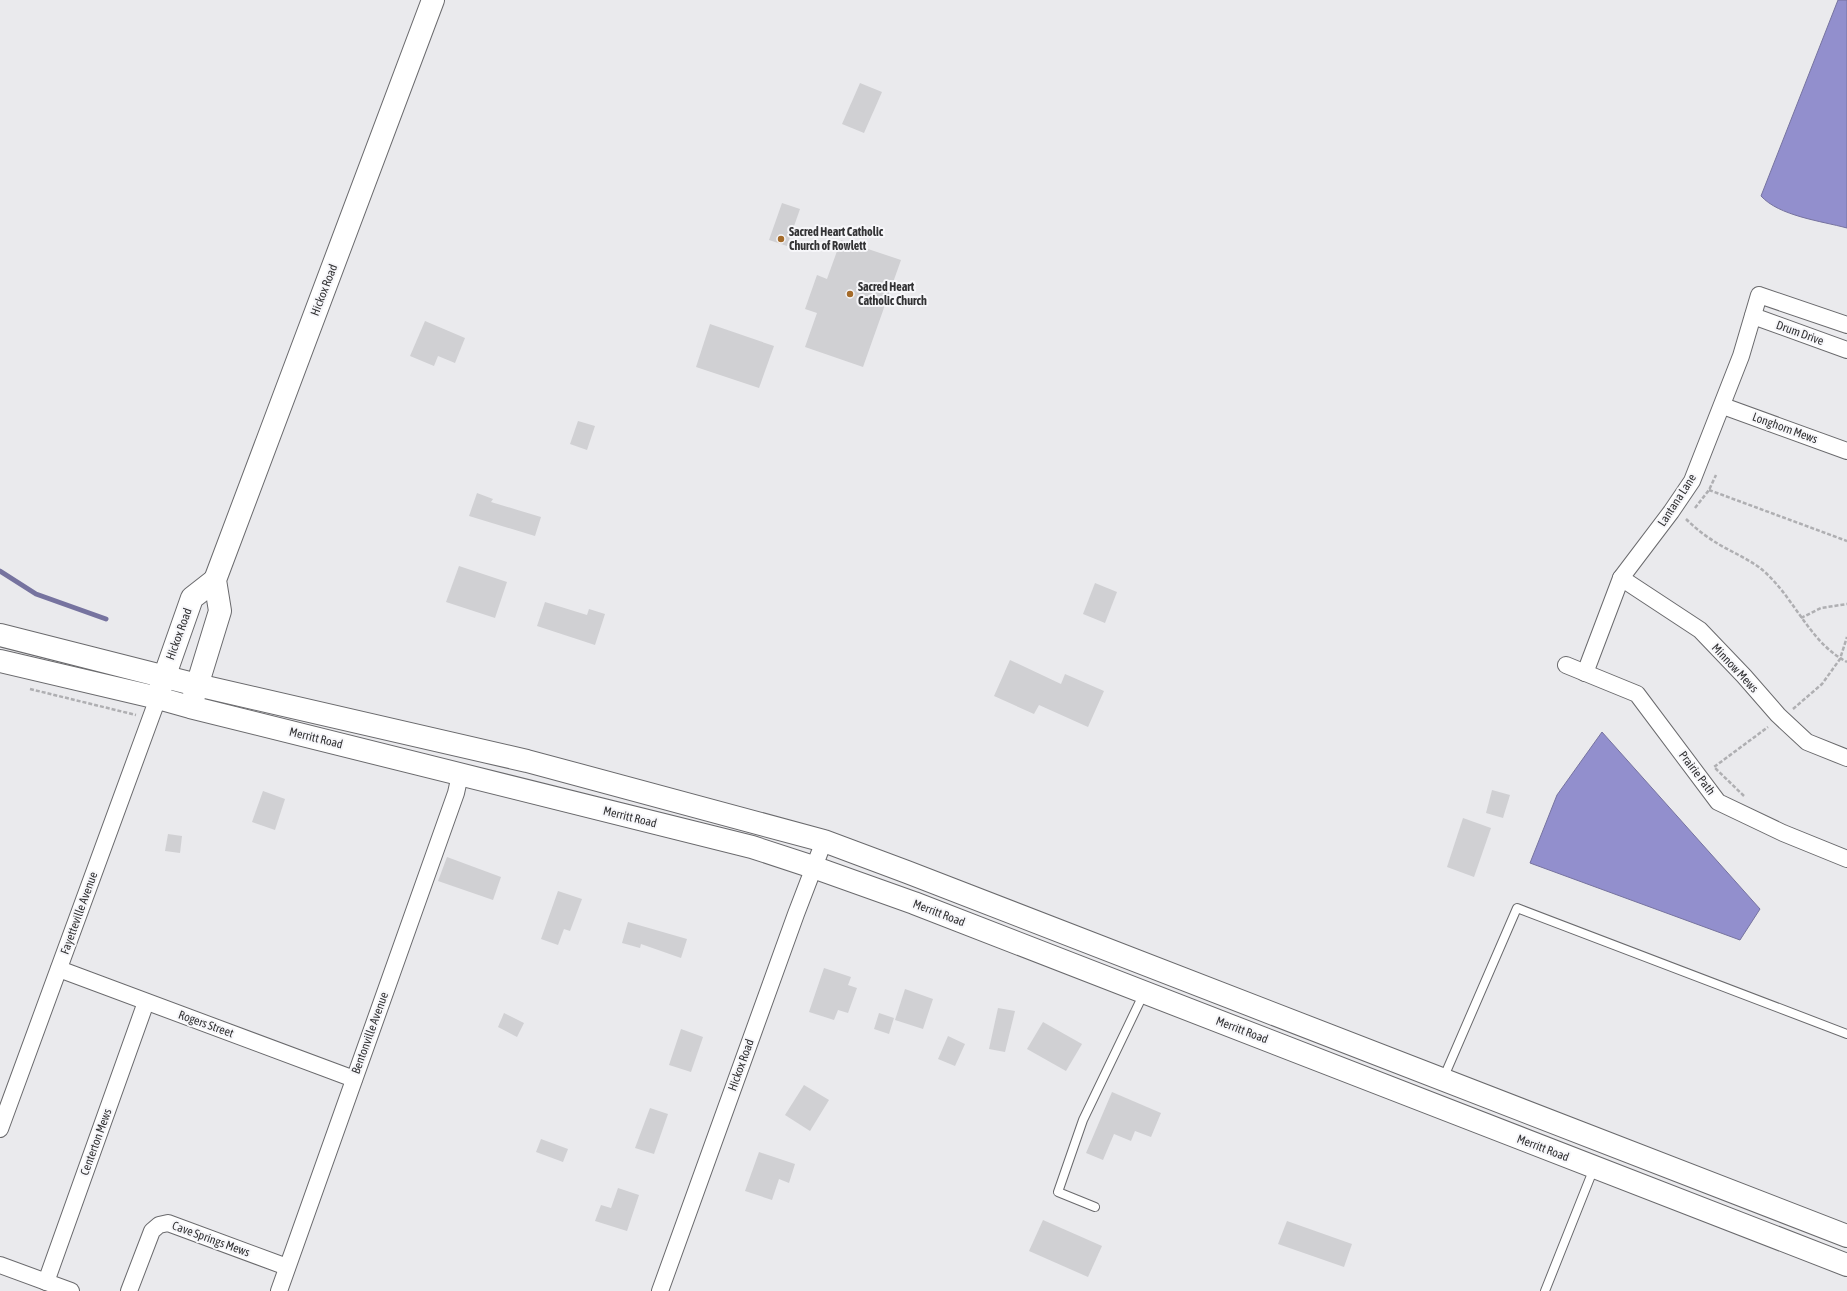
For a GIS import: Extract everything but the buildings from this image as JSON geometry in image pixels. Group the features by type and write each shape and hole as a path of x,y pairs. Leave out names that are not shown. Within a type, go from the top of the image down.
{"street":[{"name":"Hickox Road","path":"190,707 220,611 215,580 433,0"},
{"name":"Lantana Lane","path":"1585,673 1621,578 1671,512 1692,481 1723,406 1741,356 1759,295"},
{"name":"Drum Drive","path":"1759,295 1847,325"},
{"name":"Drum Drive","path":"1753,316 1847,350"},
{"name":"Longhorn Mews","path":"1723,406 1847,451"},
{"name":"Minnow Mews","path":"1621,578 1700,630 1744,676 1778,716 1807,742 1847,758"},
{"name":"Hickox Road","path":"158,698 164,676 192,598 215,580"},
{"name":"Merritt Road","path":"0,635 197,685 527,761 824,841 1847,1235"},
{"name":"Merritt Road","path":"0,661 158,698 460,775 752,847 813,866 914,903 1847,1265"},
{"name":"Prairie Path","path":"1566,666 1637,694 1718,802 1783,833 1847,859"},
{"name":"Fayetteville Avenue","path":"0,1129 158,698"},
{"name":"Bentonville Avenue","path":"279,1291 456,793 460,775"},
{"name":"Hickox Road","path":"660,1291 813,866 824,841"},
{"name":"Rogers Street","path":"59,969 354,1079"},
{"name":"Centerton Mews","path":"46,1282 146,1002"},
{"name":"Cave Springs Mews","path":"129,1291 152,1231 163,1223 168,1223 287,1267"},
{"path":"0,1265 72,1291"}],"lane":[{"path":"1442,1079 1517,908 1847,1034"},
{"path":"1095,1207 1058,1192 1083,1120 1144,992"},
{"path":"1545,1291 1594,1167"}],"path":[{"path":"1709,490 1847,540"},
{"path":"1686,519 1720,544 1761,569 1792,602 1801,618 1814,635 1840,659 1847,662"},
{"path":"1801,618 1821,608 1847,604"},
{"path":"23,688 150,718"}],"shaded area":[{"path":"1838,0 1847,0 1847,228 1789,213 1769,203 1761,196"},
{"path":"1602,732 1760,909 1740,940 1530,863 1557,795"}],"waterway":[{"path":"0,571 36,594 106,619"}],"place":[{"name":"Sacred Heart Catholic Church of Rowlett","path":"781,239"},
{"name":"Sacred Heart Catholic Church","path":"850,294"}]}
